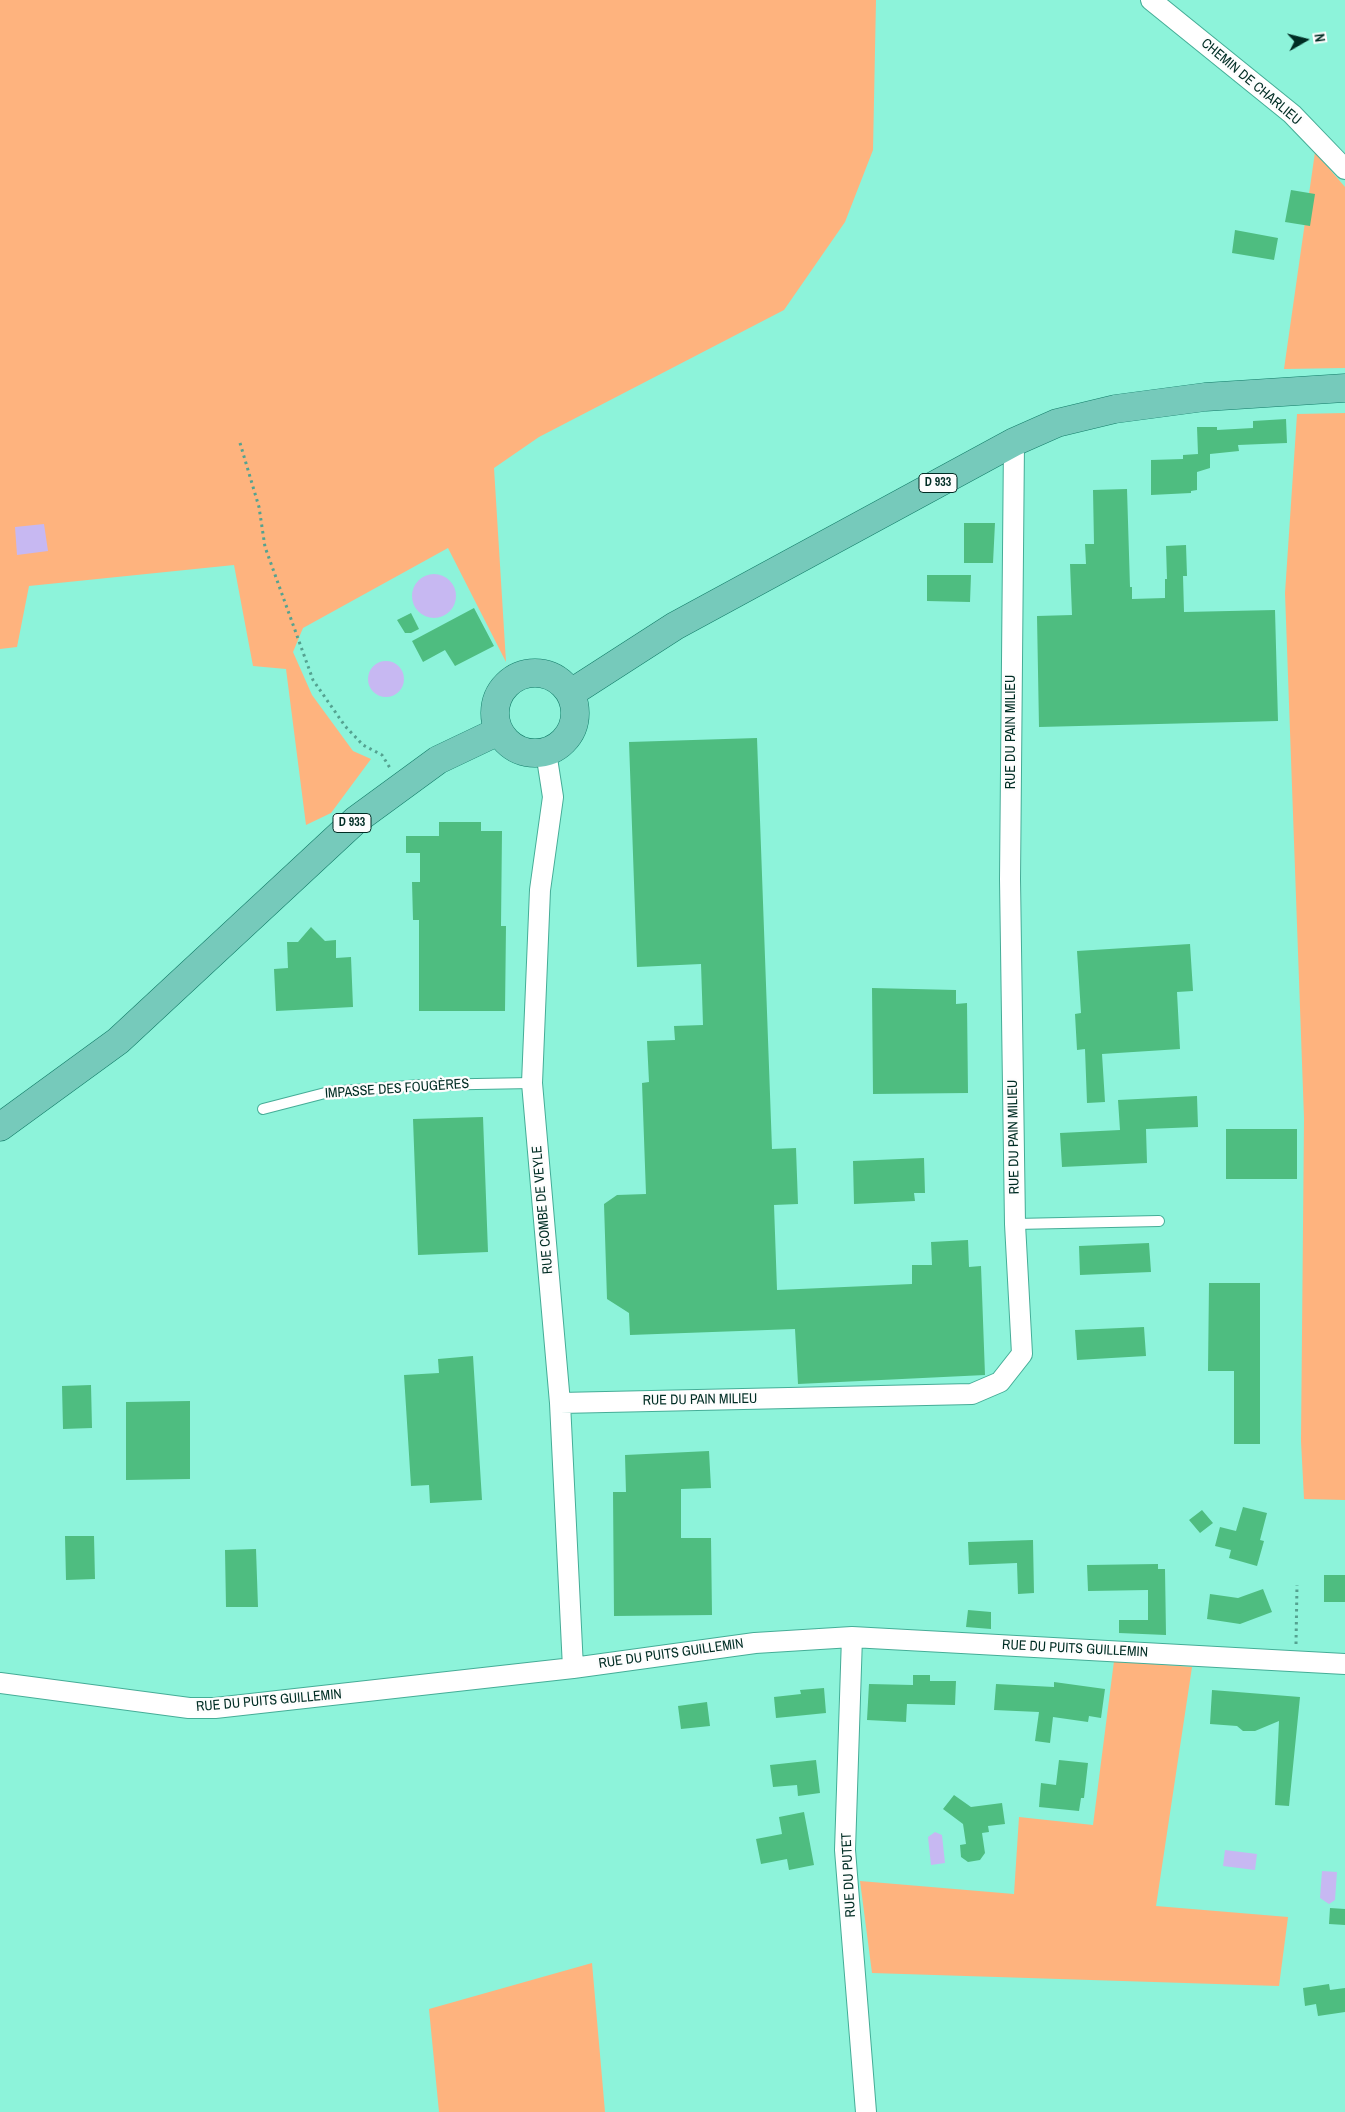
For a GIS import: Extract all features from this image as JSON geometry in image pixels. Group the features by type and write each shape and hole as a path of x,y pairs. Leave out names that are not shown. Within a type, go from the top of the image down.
{"main road":[{"name":"D 933","path":"571,693 675,626 1014,442 1057,423 1115,409 1205,398 1345,388"},
{"path":"536,672 550,674 562,682 571,693 576,708 574,722 569,736 559,746 546,752 533,753 519,750 507,742 499,731 495,719 495,705 500,692 510,681 522,674 536,672"},
{"name":"D 933","path":"0,1127 118,1041 356,820 401,785 438,760 499,731"}],"street":[{"name":"CHEMIN DE CHARLIEU","path":"1151,0 1292,114 1345,170"},
{"name":"RUE DU PAIN MILIEU","path":"560,1403 972,1394 1000,1382 1022,1354 1015,1224 1010,879 1014,442"},
{"name":"RUE COMBE DE VEYLE","path":"546,752 553,796 540,890 532,1083 560,1403 573,1668"},
{"name":"RUE DU PUITS GUILLEMIN","path":"0,1683 189,1708 214,1708 573,1668 756,1642 852,1637 1345,1664"},
{"name":"RUE DU PUTET","path":"852,1637 845,1850 866,2112"}],"lane":[{"name":"IMPASSE DES FOUGÈRES","path":"263,1110 329,1092 421,1085 532,1083"},
{"path":"1015,1224 1159,1221"}],"path":[{"path":"240,443 257,500 265,547 313,680 345,726 363,745 382,755 401,785"},
{"path":"1296,1661 1297,1585"}],"shaded area":[{"path":"0,0 876,0 873,150 845,222 784,310 539,437 494,468 506,662 448,548 303,628 293,652 312,695 353,751 371,759 331,813 306,825 286,669 253,666 234,565 29,586 17,647 0,649"},
{"path":"1315,152 1345,187 1345,368 1284,369"},
{"path":"1345,413 1345,1500 1304,1499 1301,1441 1304,1118 1285,593 1297,414"},
{"path":"44,524 48,551 17,555 15,527"},
{"path":"434,574 446,578 452,584 456,596 452,608 446,614 434,618 422,614 416,608 412,596 416,584 422,578"},
{"path":"386,661 393,662 399,666 403,672 403,686 399,692 393,696 386,697 379,696 373,692 369,686 368,679 369,672 373,666 379,662"},
{"path":"1114,1661 1192,1667 1156,1906 1288,1917 1279,1986 872,1973 860,1881 1014,1894 1019,1817 1093,1825"},
{"path":"935,1832 942,1835 945,1863 931,1865 928,1837"},
{"path":"1225,1850 1257,1854 1255,1870 1223,1866"},
{"path":"1322,1871 1337,1872 1335,1900 1329,1904 1320,1898"},
{"path":"592,1963 605,2112 439,2112 429,2009"}],"building":[{"path":"1291,190 1315,194 1310,226 1285,222"},
{"path":"1235,230 1278,238 1274,260 1232,253"},
{"path":"1286,419 1287,443 1238,445 1239,451 1210,454 1210,468 1197,472 1197,490 1191,491 1191,493 1151,495 1151,460 1183,459 1183,455 1198,454 1197,427 1217,427 1217,430 1253,428 1253,421"},
{"path":"1127,489 1132,599 1165,598 1165,579 1167,579 1166,546 1186,545 1187,576 1183,576 1184,612 1275,610 1278,721 1039,727 1037,616 1072,615 1070,564 1086,564 1085,544 1094,544 1093,490"},
{"path":"964,523 995,523 993,563 964,563"},
{"path":"927,575 971,575 970,602 927,601"},
{"path":"474,608 494,646 455,666 445,650 423,662 412,641"},
{"path":"411,613 419,629 411,633 405,633 397,620"},
{"path":"757,738 772,1149 796,1148 798,1204 774,1205 777,1290 912,1284 912,1265 932,1265 931,1242 968,1240 969,1267 981,1266 985,1375 798,1384 795,1329 630,1335 629,1313 607,1299 604,1204 617,1195 646,1194 642,1083 649,1082 647,1041 675,1040 674,1026 703,1025 701,964 637,967 629,742"},
{"path":"439,822 481,822 481,831 502,831 501,926 506,926 505,1011 419,1011 419,920 413,920 412,882 420,882 420,853 406,853 406,836 439,836"},
{"path":"311,927 325,941 336,940 336,958 351,957 353,1007 276,1011 274,969 288,968 287,942 298,942"},
{"path":"1190,944 1193,991 1177,992 1180,1049 1102,1054 1105,1102 1087,1103 1085,1049 1077,1050 1075,1014 1081,1013 1077,951"},
{"path":"872,988 956,990 956,1004 967,1003 968,1093 873,1094"},
{"path":"1197,1096 1198,1127 1146,1129 1147,1163 1062,1167 1060,1133 1120,1130 1118,1100"},
{"path":"483,1117 488,1252 418,1255 413,1119"},
{"path":"1226,1129 1297,1129 1297,1179 1226,1179"},
{"path":"924,1158 925,1193 914,1193 915,1201 854,1204 853,1161"},
{"path":"1149,1243 1151,1272 1080,1275 1079,1246"},
{"path":"1209,1283 1260,1283 1260,1444 1234,1444 1234,1371 1208,1371"},
{"path":"1144,1327 1146,1356 1077,1360 1075,1330"},
{"path":"473,1356 482,1500 430,1503 429,1485 411,1486 404,1375 439,1373 438,1359"},
{"path":"91,1385 92,1428 63,1429 62,1386"},
{"path":"190,1401 190,1479 126,1480 126,1402"},
{"path":"709,1451 711,1488 681,1489 681,1538 711,1538 712,1615 614,1616 613,1492 626,1492 625,1455"},
{"path":"1243,1507 1267,1513 1260,1540 1264,1541 1257,1566 1229,1558 1231,1550 1215,1546 1220,1527 1236,1531"},
{"path":"1202,1510 1213,1523 1200,1533 1189,1520"},
{"path":"65,1536 94,1536 95,1579 66,1580"},
{"path":"1033,1540 1034,1593 1018,1594 1017,1563 969,1565 968,1542"},
{"path":"256,1549 258,1607 226,1607 225,1550"},
{"path":"1158,1564 1158,1569 1165,1569 1166,1635 1119,1633 1119,1620 1148,1620 1148,1590 1088,1591 1087,1565"},
{"path":"1324,1575 1345,1575 1345,1602 1324,1602"},
{"path":"1263,1589 1272,1612 1240,1624 1207,1619 1210,1594 1238,1598"},
{"path":"968,1610 991,1612 991,1629 966,1627"},
{"path":"913,1675 930,1675 930,1681 956,1681 955,1705 907,1704 906,1722 867,1720 869,1684 913,1685"},
{"path":"1054,1682 1105,1689 1101,1718 1089,1716 1088,1722 1053,1717 1050,1743 1035,1741 1039,1712 994,1710 996,1684 1054,1687"},
{"path":"824,1688 826,1713 776,1718 774,1697 801,1694 800,1690"},
{"path":"1212,1690 1300,1697 1289,1806 1275,1805 1279,1721 1255,1731 1243,1731 1237,1726 1210,1724"},
{"path":"707,1702 710,1726 681,1729 678,1706"},
{"path":"816,1760 820,1793 798,1796 797,1785 773,1787 770,1765"},
{"path":"1059,1760 1088,1763 1084,1798 1081,1798 1079,1811 1039,1807 1041,1783 1056,1785"},
{"path":"954,1795 971,1807 1002,1803 1005,1824 988,1826 989,1832 982,1833 985,1853 980,1860 968,1862 961,1857 960,1845 966,1844 963,1824 943,1809"},
{"path":"804,1812 814,1865 789,1870 787,1859 761,1864 756,1839 782,1834 779,1817"},
{"path":"1330,1908 1345,1909 1345,1925 1329,1924"},
{"path":"1329,1984 1330,1990 1345,1988 1345,2012 1318,2016 1316,2004 1305,2006 1303,1988"}]}
